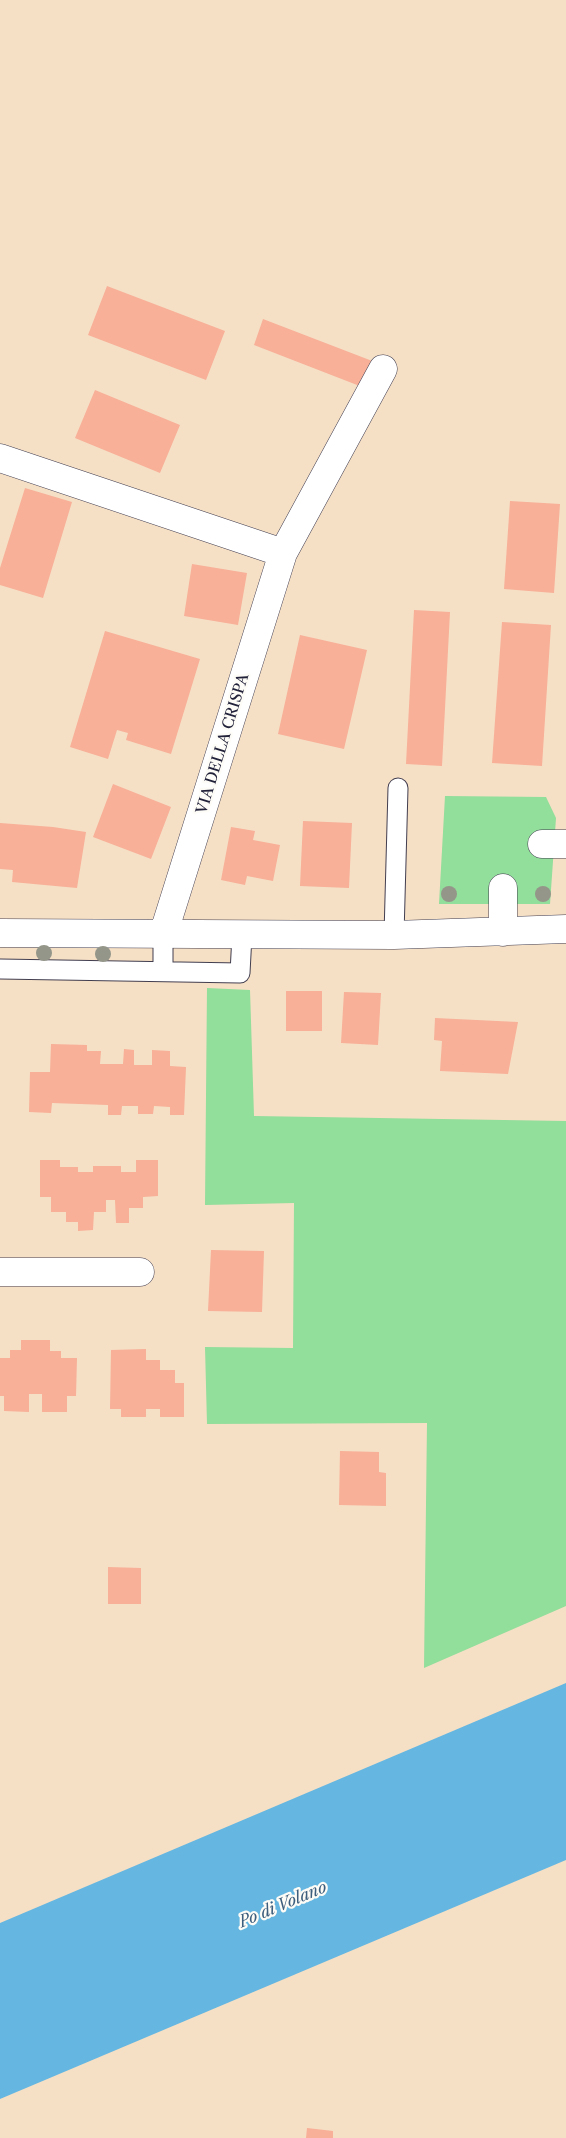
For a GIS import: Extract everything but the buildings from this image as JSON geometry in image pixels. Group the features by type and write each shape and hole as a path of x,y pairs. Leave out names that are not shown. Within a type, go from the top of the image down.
{"street":[{"name":"VIA DELLA CRISPA","path":"164,934 284,553 383,369"},
{"path":"0,458 284,553"},
{"path":"502,888 502,932"},
{"path":"0,932 394,935 566,928"},
{"path":"0,1272 140,1272"}],"lane":[{"path":"394,935 398,788"},
{"name":"VIA DELLA CRISPA","path":"163,971 164,934"},
{"path":"0,969 240,973 242,935"}],"green space":[{"path":"445,796 546,797 556,818 550,904 439,904"},
{"path":"207,988 250,990 254,1116 566,1121 566,1606 424,1668 427,1423 207,1424 205,1347 293,1348 294,1203 205,1205"}],"water":[{"name":"Po di Volano","path":"566,1683 566,1860 0,2099 0,1923"}]}
